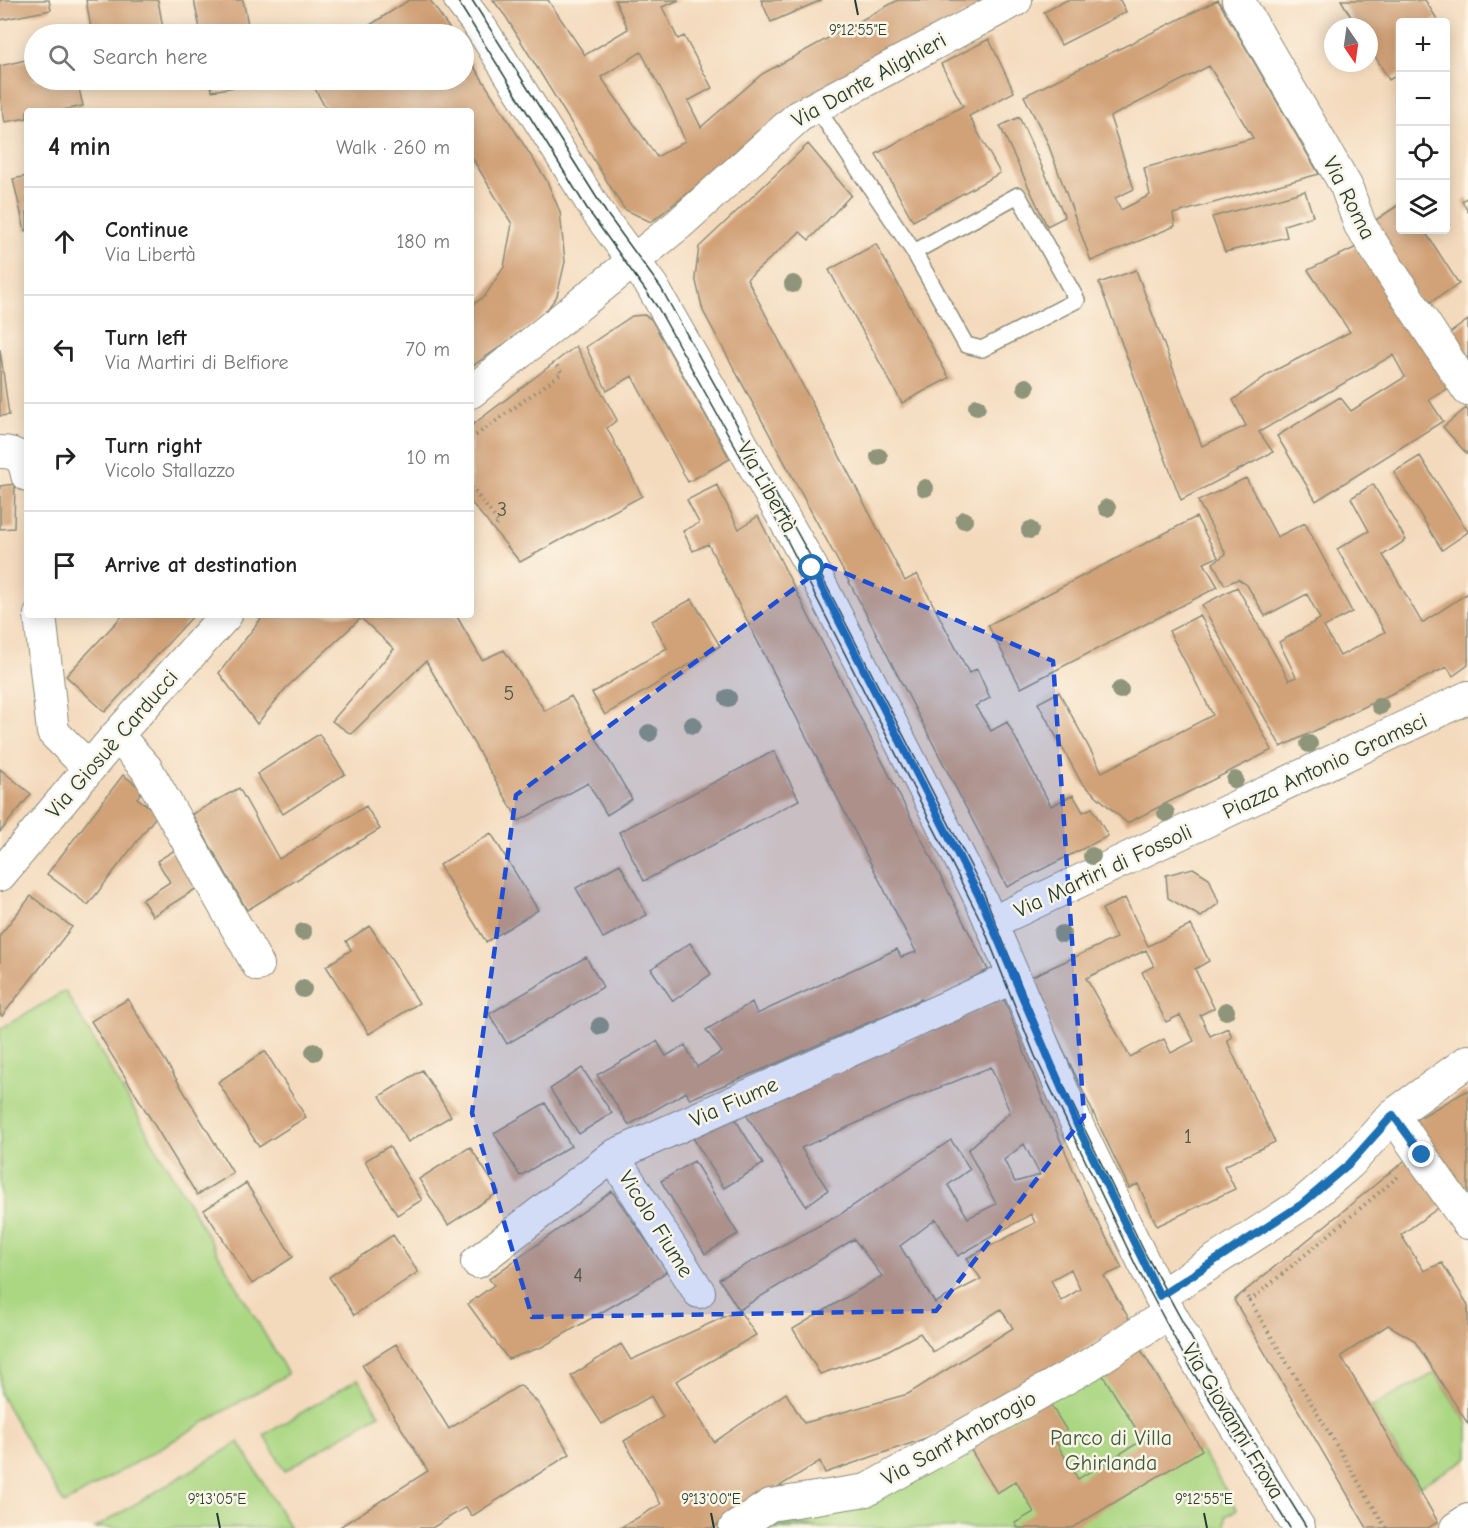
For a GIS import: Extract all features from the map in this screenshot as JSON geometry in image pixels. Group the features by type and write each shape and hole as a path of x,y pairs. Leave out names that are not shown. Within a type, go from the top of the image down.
{"street":[{"name":"Via Libertà","path":"460,0 481,28 598,213 634,260 669,314 812,568 942,820 991,923 1012,978 1091,1156 1165,1304"},
{"name":"Via Dante Alighieri","path":"474,390 679,224 785,127 816,107 1016,0"},
{"name":"Via Roma","path":"1238,0 1346,186 1360,225 1468,390"},
{"path":"0,452 18,454 24,464"},
{"path":"40,618 53,732 89,768"},
{"name":"Via Giosuè Carducci","path":"0,874 117,735 223,618"},
{"name":"Piazza Antonio Gramsci","path":"1214,818 1468,697"},
{"path":"117,735 146,768 258,965"},
{"name":"Via Martiri di Fossoli","path":"991,923 1214,818"},
{"name":"Via Fiume","path":"477,1262 613,1156 1012,978"},
{"path":"1468,1061 1393,1115 1468,1223"},
{"name":"Via Sant'Ambrogio","path":"735,1528 770,1505 867,1490 1089,1365 1232,1252 1302,1204 1350,1163 1393,1115"},
{"name":"Vicolo Fiume","path":"613,1156 699,1292"},
{"name":"Via Giovanni Frova","path":"1165,1304 1227,1413 1299,1528"},
{"path":"1456,1528 1468,1520"}],"lane":[{"path":"816,107 914,252 966,345 982,349 1077,300 1018,195 914,252"}],"path":[{"path":"474,437 562,373 555,363"},
{"path":"474,490 500,523 492,528"},
{"path":"1250,1301 1410,1167"},
{"path":"1311,1239 1317,1245"},
{"path":"1244,1292 1386,1528"}],"highlighted area":[{"path":"826,565 1053,661 1084,1117 936,1311 532,1317 472,1113 516,795"}],"green space":[{"path":"65,991 288,1374 64,1504 0,1394 0,1029"},
{"name":"Parco di Villa Ghirlanda","path":"1138,1345 1237,1509 1226,1516 1225,1528 759,1528"},
{"path":"1435,1373 1468,1424 1468,1458 1418,1487 1371,1407"},
{"path":"358,1379 379,1414 285,1471 264,1435"},
{"path":"239,1442 290,1528 95,1528"},
{"path":"778,1516 816,1528 759,1528"}],"building":[{"path":"0,0 49,0 51,10 0,20"},
{"path":"86,0 158,0 162,24 90,24"},
{"path":"194,0 243,0 248,24 199,24"},
{"path":"409,0 430,0 446,24 372,24"},
{"path":"493,0 548,0 585,55 628,29 615,0 679,0 662,7 678,39 684,36 712,88 688,101 701,127 762,74 898,0 986,0 707,178 651,222 624,209 506,17","holes":["641,52 672,110 685,141 657,157 601,77"]},
{"path":"761,0 822,0 771,22"},
{"path":"1067,0 1120,0 1126,12 1061,45 1044,12"},
{"path":"1218,0 1319,174 1173,214 1175,226 1091,261 1047,141 1024,96","holes":["1209,66 1253,138 1144,168 1150,195 1121,210 1115,198 1134,189 1110,117"]},
{"path":"1341,0 1425,0 1436,18 1396,18 1396,76 1389,80 1378,61 1378,18 1352,18"},
{"path":"989,39 1014,92 969,116 1000,173 913,221 876,154 963,106 941,64"},
{"path":"24,60 24,90 79,90 83,106 24,108 24,119 5,122 0,96 0,66"},
{"path":"474,67 547,181 560,212 565,262 557,296 541,318 474,365 474,304 485,296 504,267 512,224 474,161 474,108 325,108 316,90 474,90"},
{"path":"1019,117 1065,217 1047,226 1000,126"},
{"path":"808,144 851,195 809,240 800,232 747,279 905,581 917,574 969,673 977,669 990,698 975,706 991,731 1007,722 1051,806 1073,795 1083,812 1092,808 1108,836 1007,887 861,604 703,311 695,277 699,247"},
{"path":"24,177 24,227 13,179"},
{"path":"1305,191 1313,216 1284,225 1287,237 1225,252 1212,217"},
{"path":"1468,197 1468,212 1462,201"},
{"path":"1396,207 1396,234 1427,234 1459,284 1423,307 1368,225"},
{"path":"1365,243 1457,383 1429,400 1443,421 1316,501 1277,436 1340,397 1351,411 1405,377 1393,355 1259,432 1273,452 1181,500 1099,283 1136,270 1202,446 1246,426 1233,400 1270,373 1350,332 1308,270"},
{"path":"876,244 949,378 902,403 829,270"},
{"path":"644,315 651,319 730,459 688,482 632,376 607,391 586,347 632,316"},
{"path":"1468,320 1468,372 1443,338"},
{"path":"576,346 617,420 607,428 642,496 520,562 474,506 474,424"},
{"path":"0,349 9,415 0,416"},
{"path":"1466,408 1468,411 1468,455 1443,427"},
{"path":"1420,456 1468,532 1442,550 1394,472"},
{"path":"1246,478 1277,537 1305,523 1352,612 1324,627 1340,656 1385,632 1337,549 1369,531 1351,498 1373,484 1406,540 1383,555 1422,623 1468,593 1468,665 1453,676 1447,667 1281,747 1202,605 1237,587 1289,680 1296,677 1279,642 1320,619 1307,594 1265,616 1247,585 1238,579 1225,585 1213,563 1226,554 1198,501"},
{"path":"15,484 14,528 0,529 0,486"},
{"path":"717,485 739,529 758,516 988,970 923,1002 921,999 690,1099 686,1092 629,1125 597,1075 657,1041 666,1056 685,1045 697,1067 722,1052 706,1030 752,1002 757,1014 897,949 901,957 916,952 708,544 693,551 683,531 699,523 687,500"},
{"path":"1196,517 1218,557 1204,563 1218,587 1021,688 988,625"},
{"path":"692,599 720,646 605,715 592,693 667,648 652,621"},
{"path":"1200,615 1272,750 1127,823 1081,782 1038,703 1059,692 1102,772 1213,715 1169,631"},
{"path":"120,618 191,618 105,712 66,676"},
{"path":"262,618 361,618 286,688 257,724 219,673"},
{"path":"361,618 458,618 482,660 504,650 545,711 571,696 632,799 607,815 588,783 519,821 426,661 351,734 332,721 394,649"},
{"path":"319,734 345,774 283,814 257,774"},
{"path":"774,751 799,800 644,881 619,832"},
{"path":"0,769 31,794 0,832"},
{"path":"123,775 143,790 137,798 158,814 88,905 47,874"},
{"path":"239,788 279,859 366,806 380,829 247,910 192,814"},
{"path":"491,833 538,910 486,942 439,865"},
{"path":"178,848 202,885 153,916 142,900 170,882 157,861"},
{"path":"620,864 647,915 603,938 576,888"},
{"path":"1193,868 1209,878 1219,903 1201,917 1168,898 1166,875"},
{"path":"31,896 72,927 2,1016 0,1014 0,935"},
{"path":"1125,898 1148,946 1191,925 1209,961 1195,969 1214,1008 1200,1015 1210,1036 1228,1028 1232,1037 1227,1040 1275,1142 1224,1166 1235,1189 1157,1226 1138,1184 1129,1188 1031,982 1033,976 1116,938 1102,909","holes":["1146,950 1154,966 1142,972 1166,1022 1180,1015 1194,1041 1171,1053 1164,1039 1130,1057 1086,978"]},
{"path":"370,926 419,1003 369,1034 326,966 351,950 346,941"},
{"path":"690,943 711,974 673,1001 651,969"},
{"path":"586,957 603,987 507,1044 489,1014"},
{"path":"128,999 233,1173 197,1195 91,1021"},
{"path":"1004,999 1042,1098 1085,1197 1122,1268 1104,1276 1131,1322 935,1435 825,1473 820,1461 712,1528 620,1528 661,1504 624,1441 663,1417 651,1396 602,1424 571,1376 621,1344 631,1360 739,1310 719,1279 839,1215 951,1140 970,1169 948,1185 968,1218 996,1204 968,1150 1010,1112 991,1067 906,1101 801,1148 828,1190 806,1206 745,1113","holes":["1024,1144 1040,1175 1015,1182 1004,1160","1031,1214 1035,1223 967,1258 981,1279 935,1303 900,1246 936,1219 958,1256","854,1239 882,1276 793,1329 820,1374 885,1352 920,1333 933,1352 1001,1309 1013,1328 908,1394 804,1423 786,1393 714,1442 676,1381 756,1335 739,1310","1071,1269 1080,1289 1061,1301 1051,1280"]},
{"path":"265,1051 306,1117 259,1147 218,1082"},
{"path":"582,1068 612,1113 579,1134 550,1089"},
{"path":"422,1070 451,1116 408,1142 380,1096"},
{"path":"1468,1090 1468,1212 1410,1123"},
{"path":"545,1103 571,1146 520,1176 494,1133"},
{"path":"732,1114 763,1164 724,1188 693,1138"},
{"path":"389,1146 422,1200 397,1215 365,1161"},
{"path":"470,1147 499,1192 448,1225 419,1179"},
{"path":"1414,1153 1445,1203 1401,1235 1424,1271 1442,1263 1468,1305 1468,1424 1414,1340 1388,1325 1341,1356 1438,1522 1428,1528 1367,1528 1234,1300"},
{"path":"694,1161 738,1234 705,1254 661,1181"},
{"path":"246,1183 293,1257 252,1284 204,1210"},
{"path":"612,1191 667,1271 645,1287 542,1347 508,1359 468,1304 494,1285 489,1279"},
{"path":"393,1235 418,1272 354,1315 329,1277"},
{"path":"396,1344 449,1429 520,1385 538,1403 570,1454 472,1516 466,1507 432,1528 338,1528 428,1471 362,1365"},
{"path":"1138,1345 1202,1450 1072,1528 1018,1528 1015,1523 1034,1512 1016,1481 997,1493 969,1447 1047,1399 1067,1431 1054,1439 1078,1479 1143,1440 1099,1369"}],"tram line":[{"path":"457,0 472,24"},
{"path":"472,0 607,214 661,288 823,579 981,886 1048,1054 1145,1253 1205,1363 1307,1528"},
{"path":"474,27 588,210 658,308 786,538 981,921 1035,1056 1136,1266 1191,1369 1290,1528"}],"route":[{"path":"812,568 982,902 1004,950 1019,995 1078,1127 1160,1296 1241,1246 1302,1204 1350,1163 1393,1115 1422,1155"}]}
